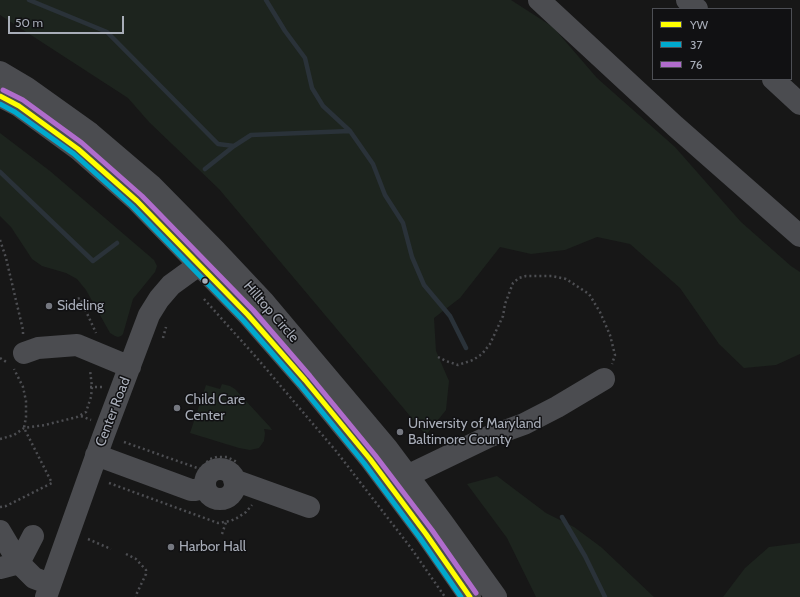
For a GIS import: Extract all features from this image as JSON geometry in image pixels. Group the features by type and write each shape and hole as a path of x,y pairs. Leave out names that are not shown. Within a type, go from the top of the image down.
{"street":[{"path":"539,0 675,126 800,236"},
{"path":"687,0 696,8"},
{"name":"Hilltop Circle","path":"0,72 27,88 90,133 151,185 216,251 264,302 387,448 496,597"},
{"path":"774,80 800,104"},
{"name":"Hilltop Circle","path":"0,96 19,106 78,148 137,201 248,315 305,380 370,459 426,534 470,597"},
{"name":"Center Road","path":"48,591 96,455 150,314 171,285 216,251"},
{"path":"24,354 38,348 77,345 91,357 130,367"},
{"path":"407,476 488,437 524,424 557,407 604,379"},
{"path":"96,455 191,490 205,488 208,494 218,499 224,499 233,492 237,472 309,507"},
{"path":"0,531 10,566 34,578 48,591"},
{"path":"10,566 33,536"}],"path":[{"path":"0,240 24,330 22,349 24,354"},
{"path":"438,357 458,364 473,360 482,354 490,344 503,316 505,304 513,284 519,278 526,276 552,276 566,279 589,294 600,312 610,335 615,354 612,368 604,379"},
{"path":"200,295 256,357 336,451 402,536 445,597"},
{"path":"0,439 14,435 24,428 45,425 80,416 86,412 92,397 91,357 97,343 97,334 80,298 72,300"},
{"path":"163,338 167,323"},
{"path":"0,358 13,366 23,387 26,401 24,428 52,483 0,508"},
{"path":"80,416 96,422"},
{"path":"124,442 200,469 210,459 227,457 237,472"},
{"path":"222,534 227,522"},
{"path":"88,539 111,549"},
{"path":"126,554 136,559 146,570 146,574 136,597"}],"shaded area":[{"path":"0,0 511,0 553,27 597,78 675,147 741,222 791,266 800,272 800,354 776,365 744,368 719,344 680,288 630,244 597,237 565,250 531,254 500,247 460,298 434,318 436,351 449,381 446,410 426,435 219,189 149,122 128,98 0,15"},
{"path":"0,133 50,171 154,260 157,266 155,272 133,299 123,334 121,336 118,337 110,333 86,290 77,279 66,273 42,266 32,259 11,227 0,216"},
{"path":"222,384 235,389 272,430 264,429 264,441 259,448 250,450 239,448 190,433 206,385 220,389"},
{"path":"497,476 546,513 574,527 601,547 654,597 536,597 507,538 467,484"},
{"path":"800,543 800,597 723,597 745,568 769,547"}],"waterway":[{"path":"29,0 107,32 218,144 234,146 251,135 350,131"},
{"path":"266,0 285,31 305,58 312,88 323,106 350,131 373,164 385,195 403,223 412,257 424,285 450,316 466,348"},
{"path":"205,169 234,146"},
{"path":"0,172 93,261 117,243"},
{"path":"562,517 585,556 605,597"}],"transit line":[{"name":"76","path":"3,90 23,100 82,143 142,196 253,310 375,455 432,530 476,593"},
{"name":"YW","path":"0,96 19,106 78,149 137,201 248,315 305,380 370,459 426,534 470,597"},
{"name":"37","path":"0,104 15,112 74,154 132,206 243,320 300,385 364,463 420,538 461,597"}],"place":[{"name":"Sideling","path":"49,306"},
{"name":"Child Care Center","path":"177,408"},
{"name":"University of Maryland Baltimore County","path":"400,432"},
{"name":"Harbor Hall","path":"171,547"}]}
